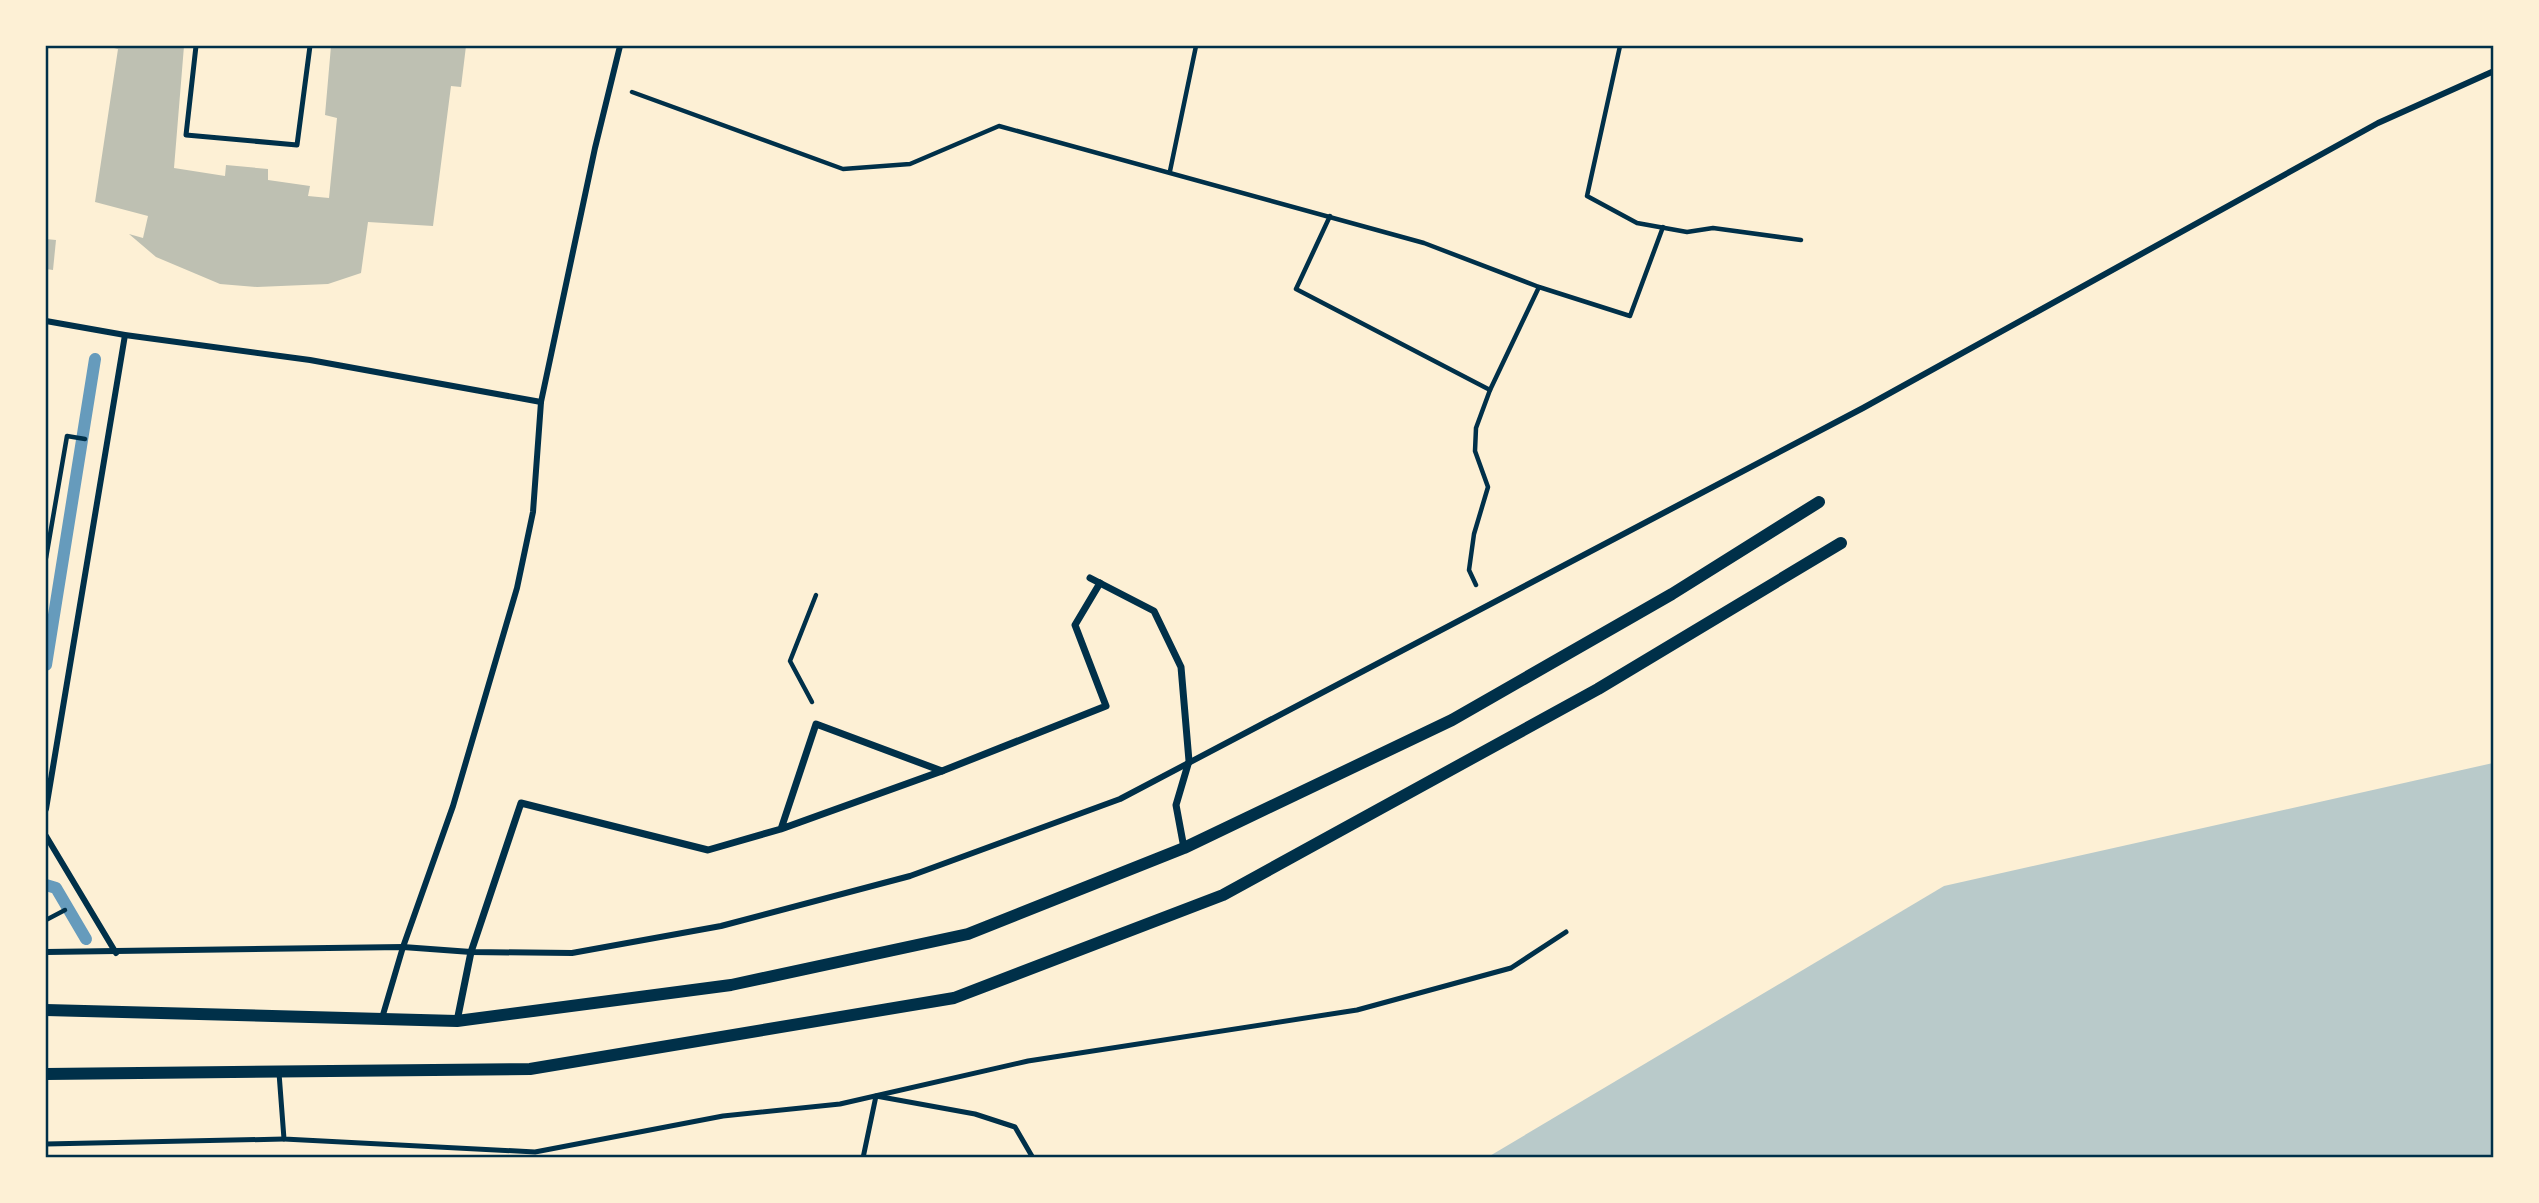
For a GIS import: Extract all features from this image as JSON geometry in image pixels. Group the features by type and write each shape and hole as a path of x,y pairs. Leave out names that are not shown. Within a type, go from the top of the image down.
{"street":[{"path":"382,1021 403,947 453,806 517,589 533,512 541,402 620,46"},
{"path":"46,952 403,947 471,952 572,953 721,926 911,876 1120,799 1863,408 2378,123 2494,71"},
{"path":"46,321 125,335 310,360 541,402"},
{"path":"46,809 125,335"},
{"path":"46,1010 457,1021 731,985 968,934 1184,848 1452,720 1672,593 1819,502"},
{"path":"46,1074 530,1069 954,998 1223,895 1598,689 1841,543"},
{"path":"1090,579 1154,611 1181,667 1189,761 1176,805 1184,848"},
{"path":"457,1021 471,952 521,803 708,850 781,829 942,771 1106,706 1075,625 1100,583"},
{"path":"781,829 816,724 942,771"},
{"path":"46,836 116,953"}],"lane":[{"path":"196,46 186,135 297,145 310,46"},
{"path":"46,1144 284,1139 535,1152 723,1116 840,1104 1028,1061 1357,1010 1511,968 1566,932"},
{"path":"279,1073 284,1139"},
{"path":"863,1157 876,1096"},
{"path":"876,1096 975,1114 1015,1127 1033,1157"}],"path":[{"path":"1170,171 1196,46"},
{"path":"1620,46 1587,196 1637,223 1687,232 1713,228 1801,240"},
{"path":"611,84 843,169 910,164 999,126 1424,243 1539,287 1630,316 1663,227"},
{"path":"1330,216 1296,289 1490,390"},
{"path":"1485,607 1469,570 1474,534 1488,487 1475,451 1476,428 1490,390 1539,287"},
{"path":"46,558 67,436"},
{"path":"816,595 790,661 814,705 816,724"},
{"path":"46,920 54,916"}],"shaded area":[{"path":"2493,763 2493,1157 1488,1157 1944,886"}],"building":[{"path":"106,46 184,46 174,168 225,176 226,165 268,169 268,180 310,186 308,196 329,198 337,118 325,115 331,46 466,46 461,87 451,86 433,226 368,222 361,273 328,284 257,287 220,284 156,257 129,234 143,238 148,216 95,202 118,49"},
{"path":"46,239 56,240 53,270 46,269"}],"waterway":[{"path":"46,665 95,359"},
{"path":"46,885 56,888 86,939"}]}
